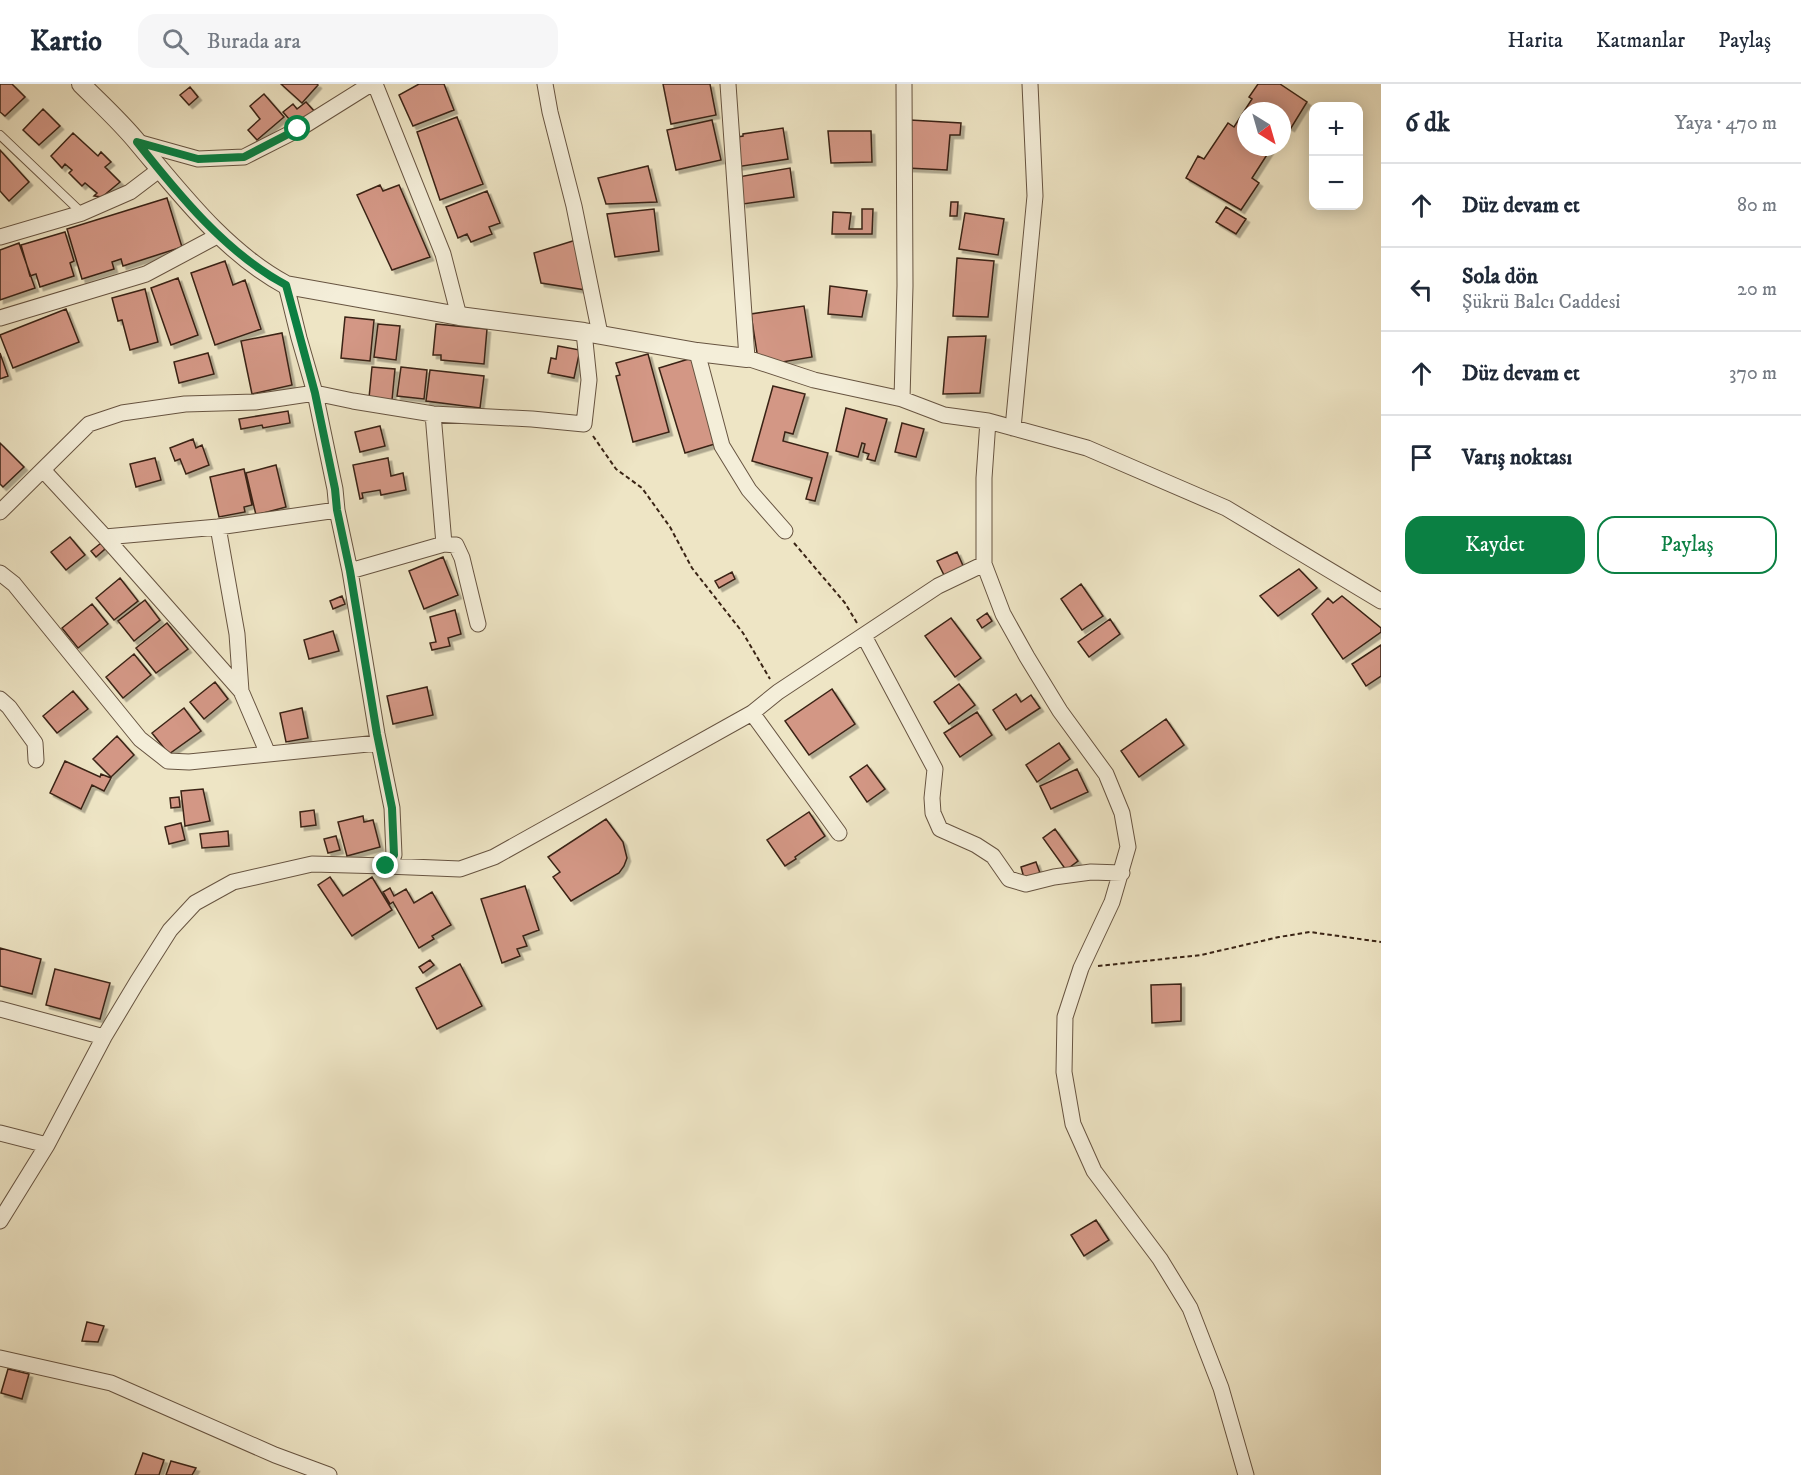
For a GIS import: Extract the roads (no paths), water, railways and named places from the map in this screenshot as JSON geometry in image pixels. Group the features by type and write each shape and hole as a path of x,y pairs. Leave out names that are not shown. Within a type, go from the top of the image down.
{"street":[{"path":"81,84 137,142 159,170 219,235 266,274 286,285 459,316 592,333 696,352 747,358 814,380 902,399 944,414 988,421 1088,448 1226,508 1381,602"},
{"path":"0,512 89,424 122,413 185,404 255,402 315,393 433,414 584,424 592,333 574,206 545,84"},
{"path":"728,84 747,358"},
{"path":"902,399 905,286 904,84"},
{"path":"1014,428 1035,196 1030,84"},
{"path":"137,142 198,159 244,157 298,129 366,86 443,254 459,316"},
{"path":"0,223 6,235 82,213 130,192 159,170"},
{"path":"0,318 147,274 219,235"},
{"path":"286,285 315,393 335,489 378,743 392,808 394,855 386,866"},
{"path":"696,352 722,446 748,490 785,531"},
{"path":"433,414 444,544"},
{"path":"988,421 984,478 984,564 1002,614 1060,711 1106,774 1122,813 1128,848 1112,902 1081,968 1065,1017 1064,1072 1073,1124 1094,1171 1160,1259 1190,1308 1221,1388 1246,1475"},
{"path":"43,470 241,691 268,754"},
{"path":"105,537 218,527 337,510"},
{"path":"218,527 237,634 241,691"},
{"path":"350,571 444,544 456,545 462,558 478,624"},
{"path":"0,1221 47,1145 104,1037 170,930 195,903 233,882 312,864 460,869 494,857 752,712 778,692 938,586 984,564"},
{"path":"0,573 14,584 140,739 168,761 189,762 378,743"},
{"path":"864,636 935,769 933,813 940,829 976,845 993,856 1009,879 1026,884 1090,872 1122,873"},
{"path":"0,699 9,706 35,743 36,760"},
{"path":"752,712 839,833"},
{"path":"0,1009 104,1037"},
{"path":"0,1133 47,1145"},
{"path":"0,1358 111,1383 275,1455 329,1475"}],"lane":[{"path":"0,135 82,213"}]}
